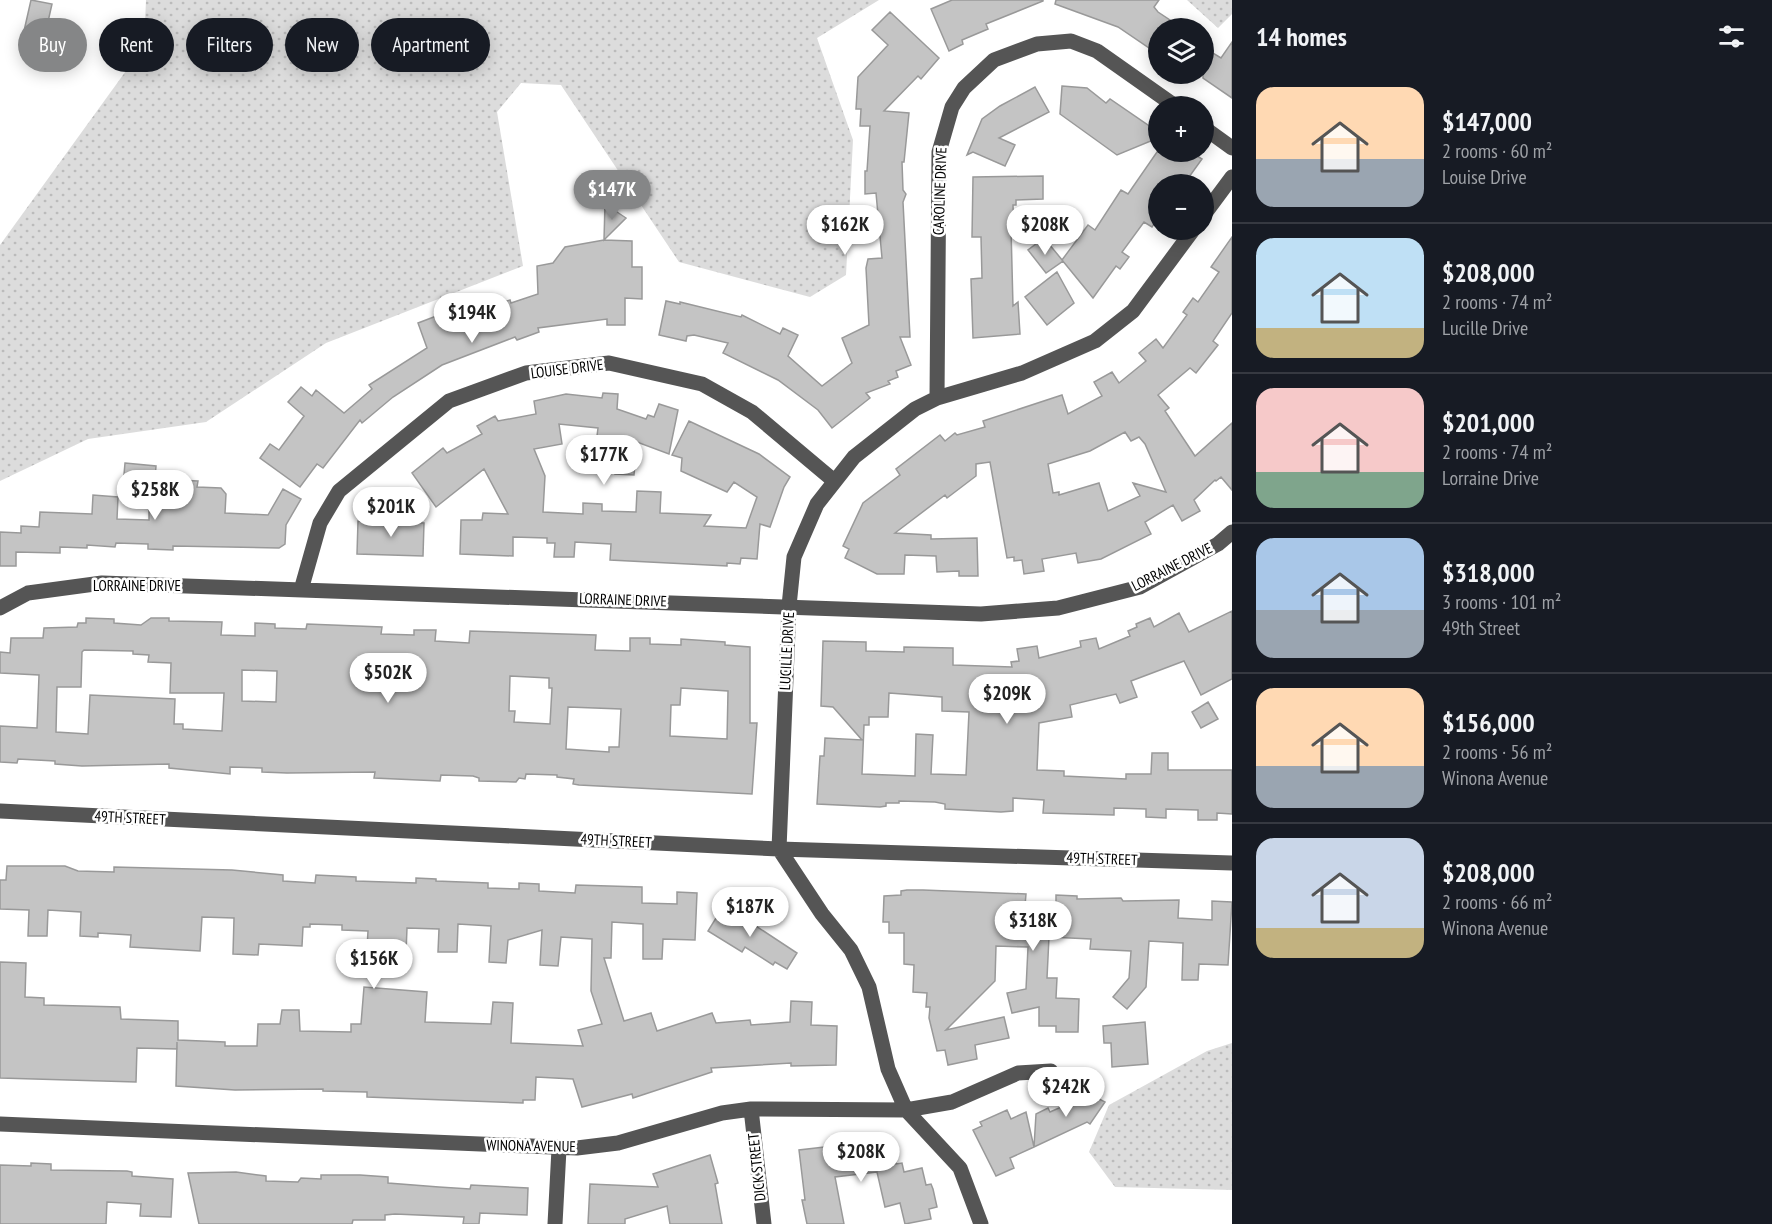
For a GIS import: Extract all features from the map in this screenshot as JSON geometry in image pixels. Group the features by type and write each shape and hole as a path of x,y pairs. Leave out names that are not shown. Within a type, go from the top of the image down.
{"street":[{"name":"CAROLINE DRIVE","path":"937,398 939,152 952,107 964,88 994,60 1037,44 1071,41 1097,51 1161,96"},
{"path":"1214,135 1232,148"},
{"path":"1214,201 1232,177"},
{"name":"LUCILLE DRIVE","path":"779,849 789,606 794,557 817,504 833,480 854,457 915,408 937,398 1022,373 1095,341 1133,311 1186,240"},
{"name":"LOUISE DRIVE","path":"301,590 320,523 339,491 448,401 526,373 609,363 702,384 752,412 833,480"},
{"name":"LORRAINE DRIVE","path":"0,608 28,593 102,583 981,614 1058,608 1140,587 1218,544 1232,532"},
{"name":"49TH STREET","path":"0,811 779,849 1232,863"},
{"path":"779,849 822,914 850,950 869,987 888,1069 906,1110 960,1168 981,1224"},
{"name":"WINONA AVENUE","path":"0,1124 559,1149 618,1143 722,1113 751,1109 906,1110 952,1102 1018,1073 1051,1071"},
{"name":"DICK STREET","path":"751,1109 764,1224"},
{"path":"555,1224 559,1149"}],"shaded area":[{"path":"146,0 879,0 817,38 853,140 846,275 810,297 679,262 561,85 521,83 497,112 523,266 326,343 206,422 88,439 0,481 0,245 125,72 174,72 174,18 145,18"},
{"path":"1187,0 1232,0 1232,14 1218,28 1214,24 1214,18 1207,18"},
{"path":"1232,1043 1232,1190 1115,1187 1089,1152 1109,1105 1207,1051"}],"building":[{"path":"31,0 52,4 49,18 27,18"},
{"path":"952,0 1043,1 986,24 988,29 962,40 963,44 949,51 931,9"},
{"path":"1056,0 1159,0 1154,7 1167,18 1148,18 1148,47 1118,27 1055,4"},
{"path":"890,12 939,58 921,79 918,76 884,111 909,113 904,162 902,162 903,190 906,194 903,202 910,337 900,337 911,365 896,371 898,377 888,381 890,384 866,393 870,398 832,428 818,410 778,380 723,353 728,343 694,335 687,336 686,341 659,335 666,301 680,304 680,302 741,317 742,315 780,334 783,328 798,335 788,356 822,386 852,363 842,338 869,325 866,268 868,259 882,258 876,193 865,194 870,126 860,126 861,109 856,109 858,77 888,45 872,30"},
{"path":"1232,42 1232,98 1212,84 1214,84 1214,54 1221,58"},
{"path":"1062,86 1087,88 1106,103 1110,99 1148,125 1148,142 1117,155 1060,114"},
{"path":"1035,87 1049,112 999,138 1015,145 1005,166 973,152 967,155 982,119 1000,106"},
{"path":"1150,162 1200,162 1191,174 1148,174 1148,224 1144,222 1122,252 1129,257 1120,269 1116,266 1093,298 1062,260 1088,225 1095,230 1121,190 1128,194"},
{"path":"1043,176 1043,199 1016,200 1016,205 1013,205 1014,232 1011,228 1013,306 1018,302 1020,334 973,338 971,279 982,278 981,237 972,237 973,177"},
{"path":"605,204 626,218 604,240"},
{"path":"1232,237 1232,313 1213,341 1218,345 1196,373 1190,368 1158,395 1169,408 1165,411 1195,456 1232,423 1232,490 1221,477 1194,500 1200,511 1182,521 1173,505 1145,522 1151,534 1101,559 1078,563 1076,553 1042,559 1044,571 1024,574 1022,560 1014,561 1014,557 1007,558 990,462 976,464 976,476 947,498 945,495 895,533 931,535 931,539 977,538 978,576 959,576 959,571 937,572 936,556 905,555 904,574 877,574 845,558 849,549 843,546 863,503 900,475 896,469 940,435 945,441 955,433 957,435 985,427 983,421 1062,395 1068,414 1102,396 1094,382 1112,372 1119,383 1146,361 1139,353 1156,339 1163,348 1187,315 1183,312 1193,298 1198,302 1219,272 1211,267","holes":["1125,432 1131,441 1139,437 1145,444 1166,492 1133,483 1140,496 1108,511 1099,483 1059,495 1059,492 1053,493 1048,464 1090,451"]},
{"path":"1044,238 1063,261 1046,273 1028,250"},
{"path":"604,240 632,241 632,267 642,267 642,299 625,298 625,325 607,325 607,319 538,328 539,332 517,340 515,337 442,365 393,397 362,423 360,420 323,468 317,464 300,487 260,458 270,444 279,450 304,416 288,402 301,387 312,396 316,390 344,413 372,389 369,385 427,348 418,323 439,315 443,325 494,303 495,305 510,300 511,303 538,294 537,266 553,263 565,247"},
{"path":"1057,272 1074,303 1047,325 1025,297"},
{"path":"603,393 618,394 617,409 646,419 648,415 654,417 659,404 678,410 669,454 637,442 634,475 615,474 618,438 597,436 598,428 559,424 562,444 534,449 545,476 543,512 583,514 583,503 602,504 602,511 636,512 637,491 661,492 660,513 711,515 704,526 746,528 757,497 734,482 727,492 681,471 682,458 672,455 689,421 759,454 790,477 784,487 770,527 760,524 757,559 741,558 740,564 727,563 727,566 610,560 611,544 575,542 574,557 554,557 555,543 547,543 547,538 513,537 513,556 460,554 461,520 482,520 483,513 508,514 484,469 436,507 412,473 443,448 447,453 482,434 477,426 495,416 498,421 536,414 534,401 566,394 602,398"},
{"path":"125,463 156,466 155,479 198,481 197,487 221,488 226,494 225,513 268,515 283,489 301,499 286,525 285,544 279,548 173,546 173,550 148,549 148,544 116,543 115,547 87,545 87,548 60,547 60,553 16,552 16,566 0,566 0,532 21,533 21,526 39,527 40,512 92,514 93,495 118,497 117,519 149,520 149,488 123,486"},
{"path":"358,521 424,523 423,556 357,554"},
{"path":"1232,611 1232,679 1201,695 1184,661 1131,681 1137,697 1120,703 1116,694 1070,705 1072,717 1039,723 1037,770 1064,771 1064,776 1126,779 1126,774 1151,774 1152,753 1168,753 1168,770 1232,770 1232,814 1217,813 1217,820 1198,820 1198,810 1166,809 1166,818 1146,817 1146,809 1114,808 1114,815 1043,813 1044,800 1013,798 1013,811 1001,812 945,809 945,804 935,802 899,801 899,803 886,803 886,806 880,807 817,804 820,756 824,756 825,738 862,740 833,707 821,706 823,641 866,642 866,651 904,652 904,647 953,648 953,665 1012,667 1011,662 1019,661 1017,649 1037,646 1039,658 1081,647 1080,641 1096,638 1099,649 1130,636 1128,631 1137,627 1136,624 1150,618 1154,627 1179,613 1189,632","holes":["889,693 942,697 942,711 969,712 966,775 931,774 933,735 916,734 915,776 862,774 864,725 869,725 869,717 888,717"]},
{"path":"86,618 114,619 114,623 141,625 151,618 169,618 169,621 222,622 221,635 255,636 255,623 275,624 275,628 306,629 307,624 382,627 381,634 414,635 414,630 436,630 435,641 469,643 470,631 596,635 595,650 630,651 630,638 650,638 650,644 681,645 681,639 725,642 725,645 750,647 750,723 757,723 752,794 579,785 573,784 574,779 557,777 557,775 526,774 525,779 519,778 516,782 479,781 479,778 473,776 441,775 440,781 374,778 375,772 287,773 262,772 262,768 230,767 230,774 169,768 169,764 82,766 55,764 55,761 18,759 17,763 0,762 0,726 37,728 39,675 0,673 0,652 10,653 11,638 43,638 44,628 77,627 78,623 86,623","holes":["84,650 133,651 133,654 149,655 148,662 171,663 170,693 224,693 222,731 183,729 183,724 174,724 175,699 90,695 88,734 56,732 57,687 81,687 82,652","242,670 277,671 276,702 242,701","510,676 549,678 549,688 552,688 550,724 514,722 515,711 509,711","681,688 728,691 727,739 670,736 671,705 680,705","568,707 621,709 619,747 609,747 609,752 566,749"]},
{"path":"1208,702 1218,719 1201,728 1192,712"},
{"path":"7,866 65,866 78,871 114,872 114,867 232,870 283,875 283,881 315,883 316,875 356,877 356,881 416,883 416,878 488,883 488,888 519,889 519,883 539,884 539,891 575,893 576,885 642,887 642,903 677,904 677,892 697,893 695,940 663,939 662,959 643,959 643,924 612,922 611,958 604,958 624,1021 651,1013 657,1031 712,1013 716,1023 750,1020 751,1025 790,1022 791,1001 812,1002 811,1025 837,1026 836,1065 791,1066 791,1063 711,1068 712,1072 633,1098 632,1094 582,1107 573,1079 536,1077 535,1100 523,1100 523,1103 367,1097 367,1092 323,1091 323,1089 235,1090 176,1086 177,1049 137,1048 136,1082 0,1078 0,962 26,963 25,997 44,998 44,1005 120,1007 121,1019 178,1021 178,1040 225,1042 225,1046 257,1046 258,1024 280,1024 282,1010 299,1010 300,1031 351,1032 351,1024 361,1024 364,987 427,992 425,1022 491,1024 493,1002 513,1003 511,1043 583,1046 578,1030 602,1024 591,991 592,939 561,937 558,966 540,965 542,930 508,940 506,963 489,962 491,926 458,924 457,952 438,952 439,929 407,928 406,953 387,953 387,949 367,948 368,931 342,930 342,925 310,924 310,927 303,927 302,946 259,944 258,955 233,954 234,918 202,917 200,951 130,947 131,935 98,933 98,937 80,936 81,912 48,910 47,936 28,936 29,910 0,909 0,880 6,880"},
{"path":"907,890 1026,894 1025,906 1056,907 1056,895 1077,896 1077,899 1121,898 1123,901 1179,900 1178,918 1212,920 1212,901 1232,902 1228,965 1199,964 1198,980 1182,980 1183,943 1149,941 1146,987 1127,1009 1113,997 1129,978 1131,951 1090,949 1091,939 1049,937 1047,978 1057,978 1056,998 1079,999 1078,1032 1056,1032 1056,1026 1039,1026 1039,1007 1012,1013 1007,993 1026,989 1028,947 996,946 995,981 946,1030 1004,1017 1009,1038 975,1045 977,1059 948,1065 945,1050 937,1051 929,1018 930,1007 926,1007 927,993 913,992 914,965 904,964 904,933 889,933 889,922 883,922 884,896 901,895 901,891"},
{"path":"724,905 797,953 787,969 775,962 773,965 745,947 742,952 708,931"},
{"path":"1145,1022 1148,1064 1112,1067 1111,1043 1104,1043 1103,1026"},
{"path":"1082,1090 1105,1102 1090,1124 1087,1122 1034,1147 1036,1114 1048,1108 1050,1112 1075,1101"},
{"path":"1007,1110 1011,1119 1026,1112 1034,1147 1010,1158 1014,1168 996,1176 973,1130 982,1126 980,1122"},
{"path":"860,1145 861,1154 892,1147 896,1164 902,1163 904,1172 922,1168 926,1185 931,1184 933,1189 937,1207 929,1209 931,1219 905,1224 900,1203 885,1207 877,1172 835,1177 844,1224 807,1224 802,1200 805,1200 799,1150"},
{"path":"710,1155 718,1183 715,1184 722,1224 670,1224 667,1206 625,1219 625,1224 588,1224 590,1184 658,1187 653,1174"},
{"path":"31,1163 51,1164 51,1170 127,1171 132,1172 132,1176 173,1179 171,1217 140,1216 141,1204 107,1202 106,1224 0,1224 0,1165 31,1166"},
{"path":"236,1172 266,1176 266,1181 298,1182 301,1178 321,1179 321,1175 360,1175 388,1177 388,1183 439,1187 470,1189 471,1185 528,1188 527,1215 480,1213 479,1224 463,1224 464,1217 395,1214 385,1215 385,1220 353,1220 352,1224 199,1224 188,1173"}]}
